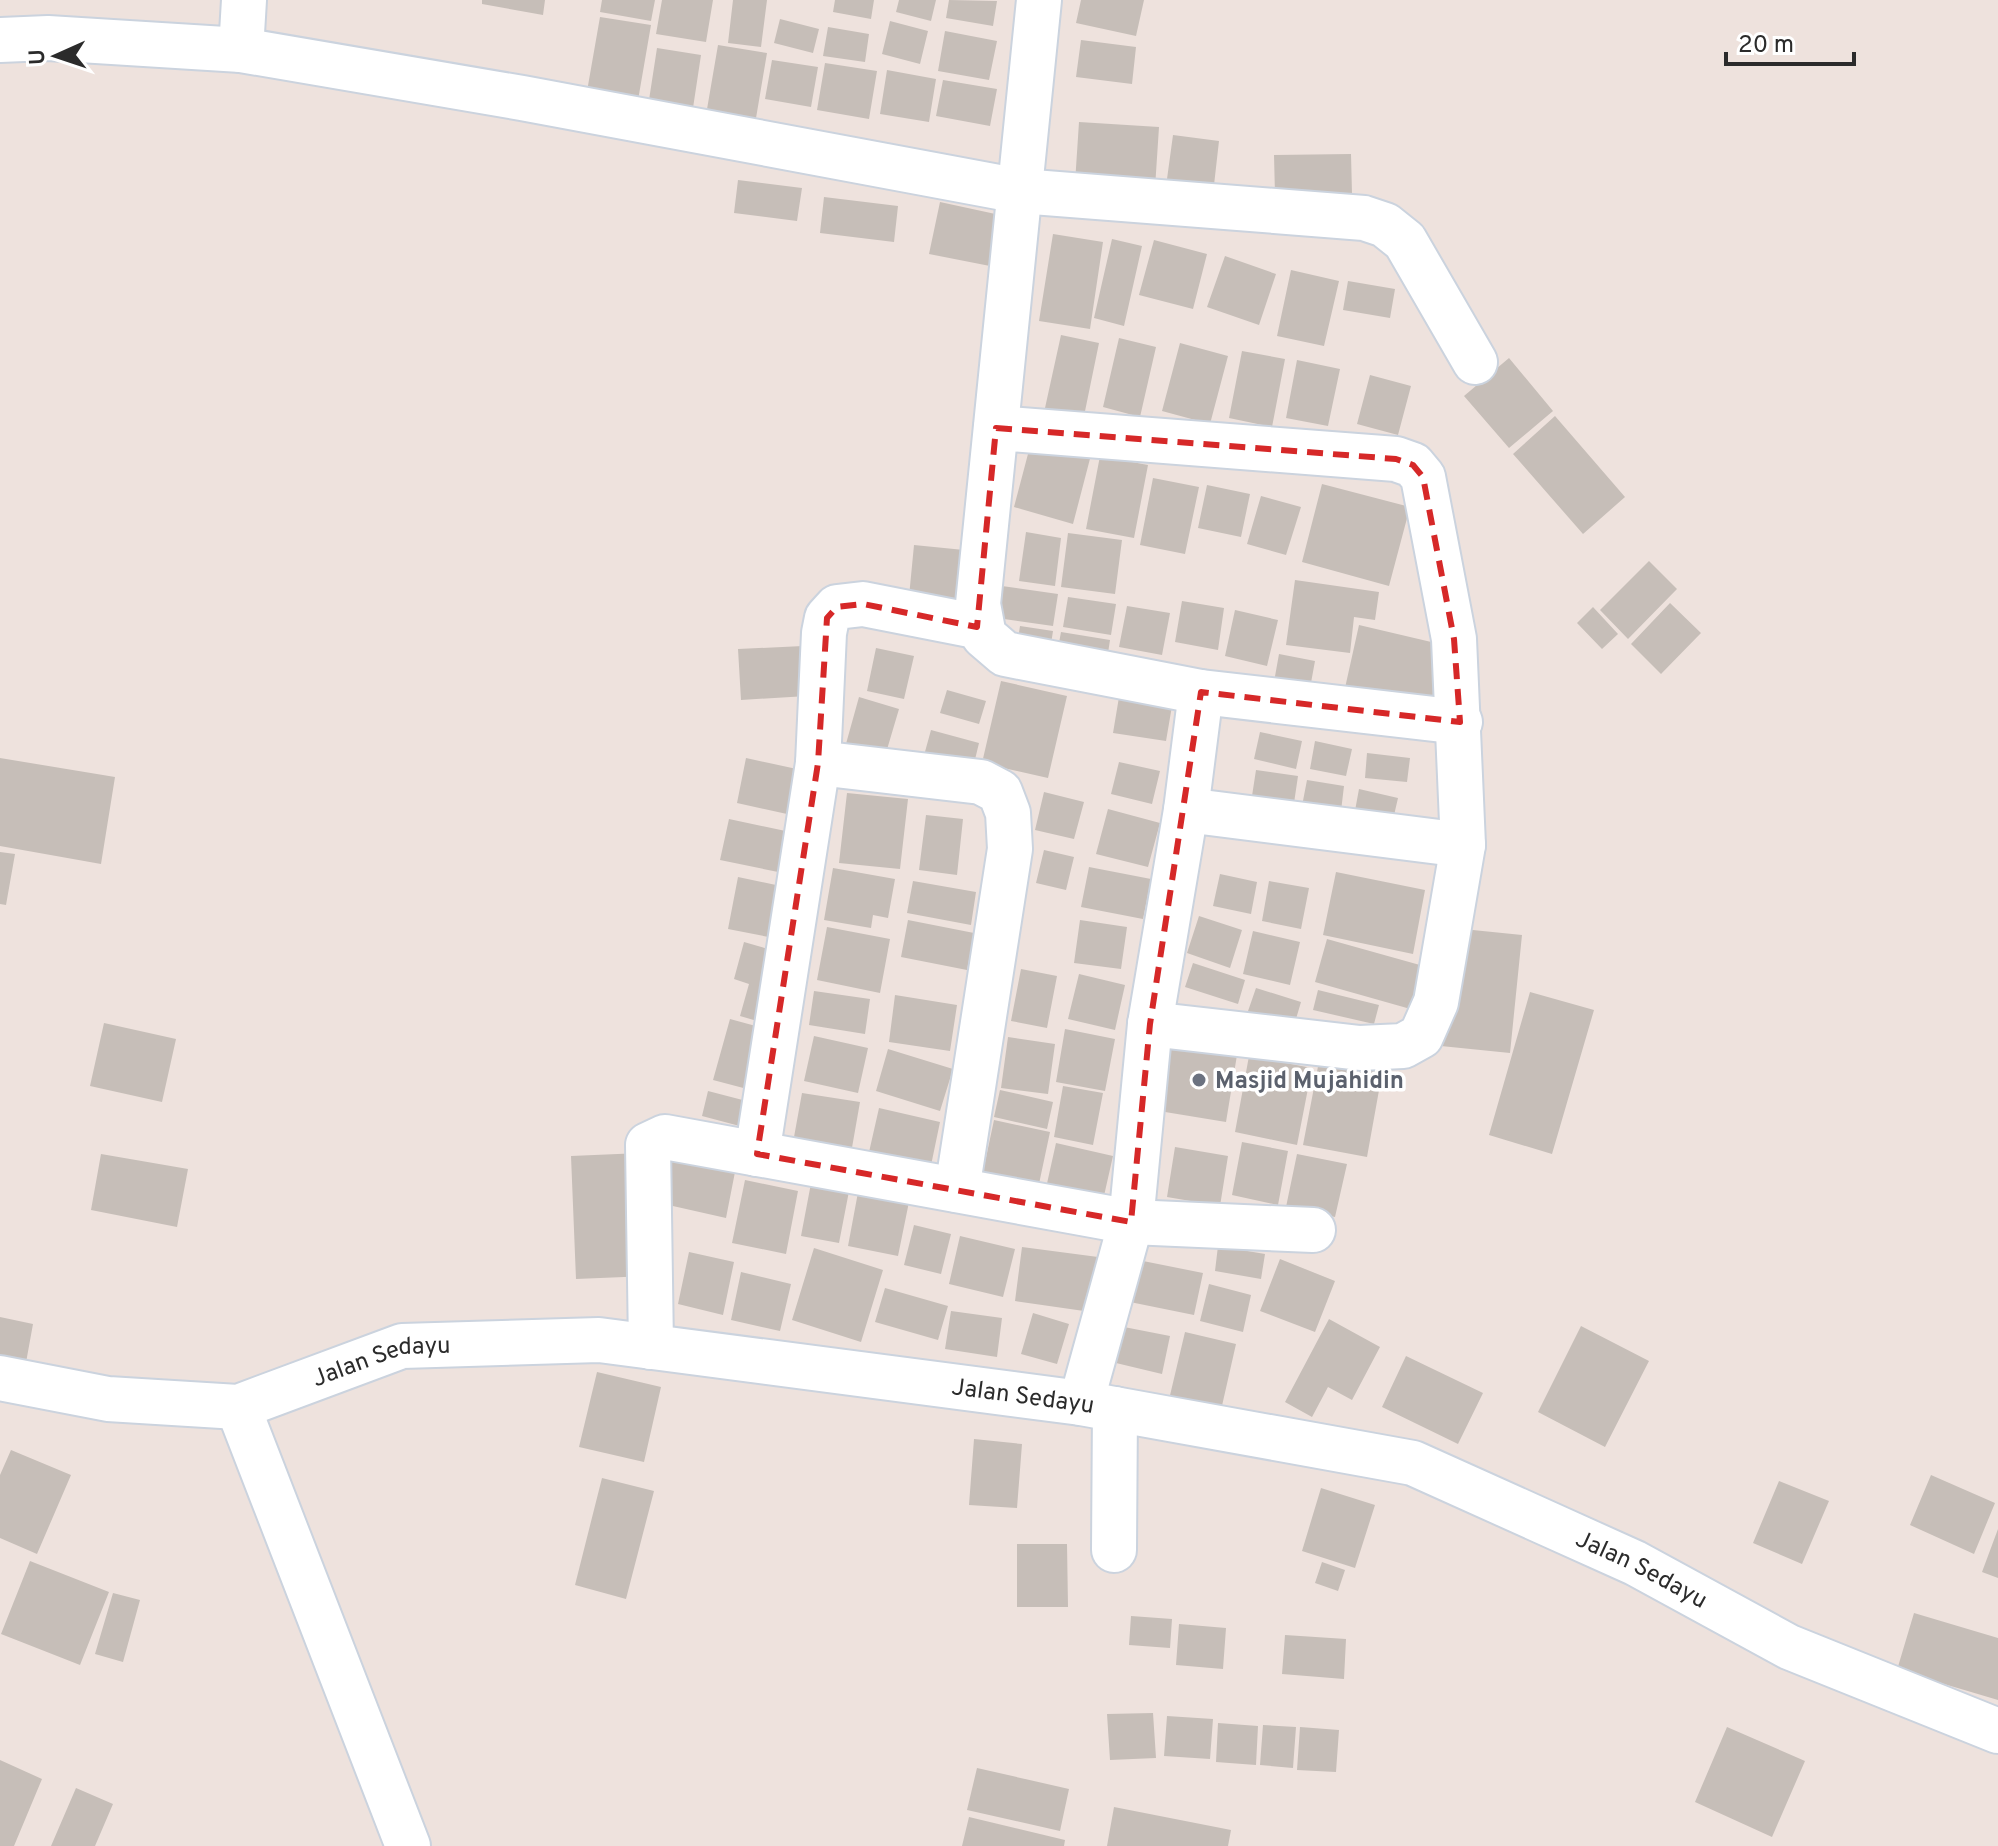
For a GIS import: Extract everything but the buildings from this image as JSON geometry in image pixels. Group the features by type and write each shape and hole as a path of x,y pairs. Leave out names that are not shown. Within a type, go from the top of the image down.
{"street":[{"path":"241,50 244,0"},
{"path":"1039,0 978,604 980,627 990,644 1005,654 1201,692 1460,722"},
{"path":"0,40 48,38 241,50 522,98 1020,191 1364,218 1385,225 1405,241 1475,362"},
{"path":"996,428 1396,459 1413,465 1423,477 1454,639 1463,845 1436,1002 1421,1036 1403,1046 1360,1048 1150,1024"},
{"path":"757,1154 818,763 827,618 837,607 863,604 980,627"},
{"path":"1114,1550 1098,1406 1131,1222 1150,1024 1186,810 1201,692"},
{"path":"818,763 981,782 1000,792 1008,813 1010,849 957,1190"},
{"path":"1186,810 1463,845"},
{"path":"651,1347 648,1145 665,1137 1131,1222 1313,1230"},
{"name":"Jalan Sedayu","path":"0,1378 108,1399 238,1407 402,1346 599,1340 1098,1406 1413,1463 1635,1563 1789,1647 1998,1731"},
{"path":"238,1407 408,1846"}],"highlighted area":[{"path":"996,428 1396,459 1413,465 1423,477 1454,639 1460,722 1201,692 1150,1024 1131,1222 757,1154 818,763 827,618 837,607 863,604 977,627"}],"place":[{"name":"Masjid Mujahidin","path":"1199,1080"}]}
